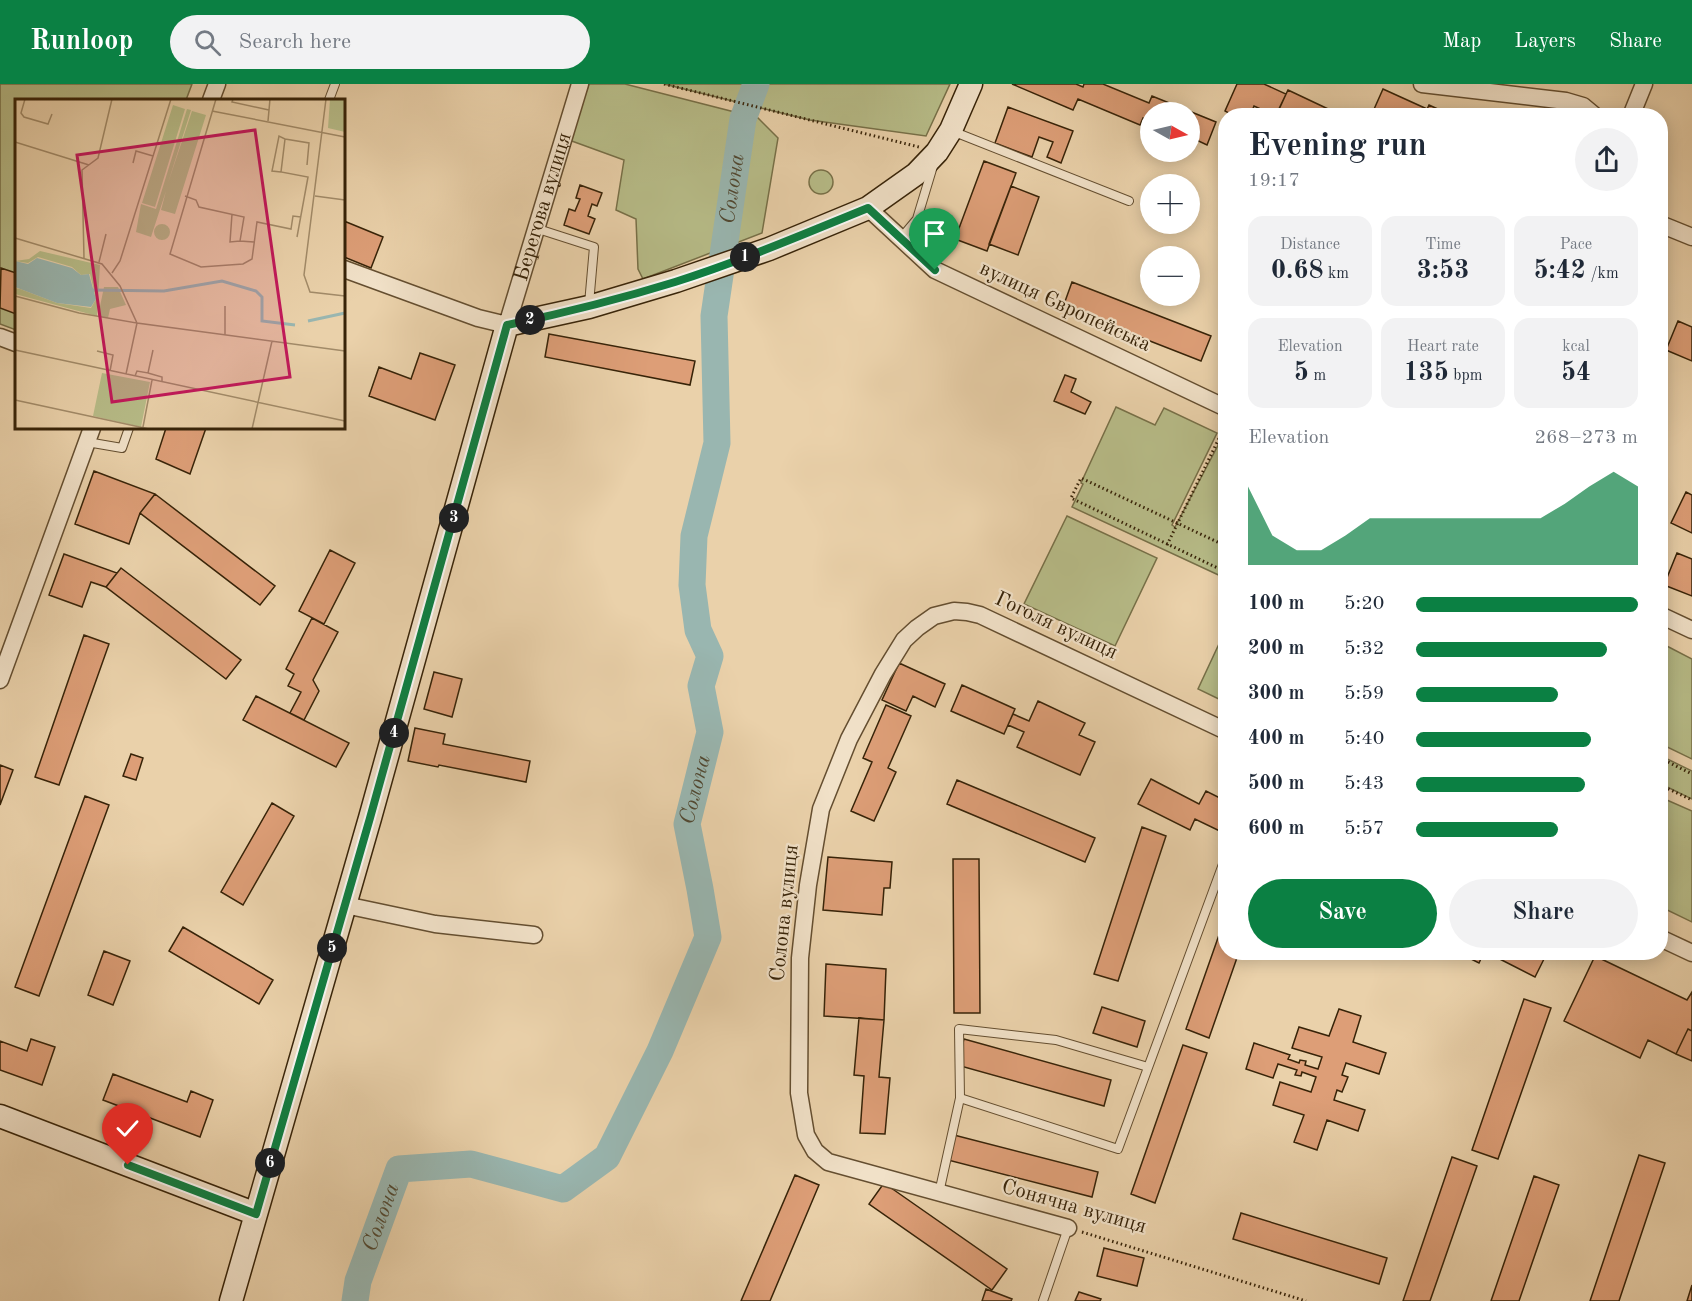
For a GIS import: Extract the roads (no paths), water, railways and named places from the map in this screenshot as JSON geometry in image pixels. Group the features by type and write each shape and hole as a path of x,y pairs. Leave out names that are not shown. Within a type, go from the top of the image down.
{"main road":[{"path":"507,325 589,307 676,281 769,249 868,208 916,174 937,152 951,130 971,84"},
{"name":"Берегова вулиця","path":"231,1301 345,905 507,325"},
{"path":"0,1116 256,1214"}],"street":[{"path":"211,99 217,84"},
{"name":"Берегова вулиця","path":"507,325 580,84"},
{"path":"1422,84 1566,101 1585,108"},
{"path":"1634,108 1644,84"},
{"name":"вулиця Європейська","path":"868,208 935,270 1218,404"},
{"path":"1668,228 1692,237"},
{"path":"345,269 478,318 507,325"},
{"path":"0,337 15,343"},
{"path":"0,680 89,435"},
{"name":"Гоголя вулиця","path":"882,674 904,640 917,628 934,616 954,611 967,612 980,615 1218,727"},
{"path":"1668,619 1692,630"},
{"name":"Солона вулиця","path":"828,1162 815,1151 806,1135 799,1093 800,958 808,885 821,809 849,739 882,674"},
{"path":"345,905 435,924 534,935"},
{"path":"1668,942 1692,953"},
{"name":"Сонячна вулиця","path":"828,1162 1068,1228"}],"lane":[{"path":"329,99 335,84"},
{"path":"951,130 1129,201"},
{"path":"900,238 916,219 937,152"},
{"path":"535,228 594,247 589,307"},
{"path":"89,435 122,447 129,429"},
{"path":"960,1098 1118,1149 1218,878"},
{"path":"939,1193 960,1098 959,1029 1056,1040 1148,1067"},
{"path":"1043,1301 1068,1228"}],"waterway":[{"name":"Солона","path":"355,1301 358,1281 399,1169 471,1164 563,1189 607,1157 660,1051 708,937 687,824 710,732 701,686 710,656 698,630 692,585 694,536 717,443 714,316 743,119 756,84"}]}
